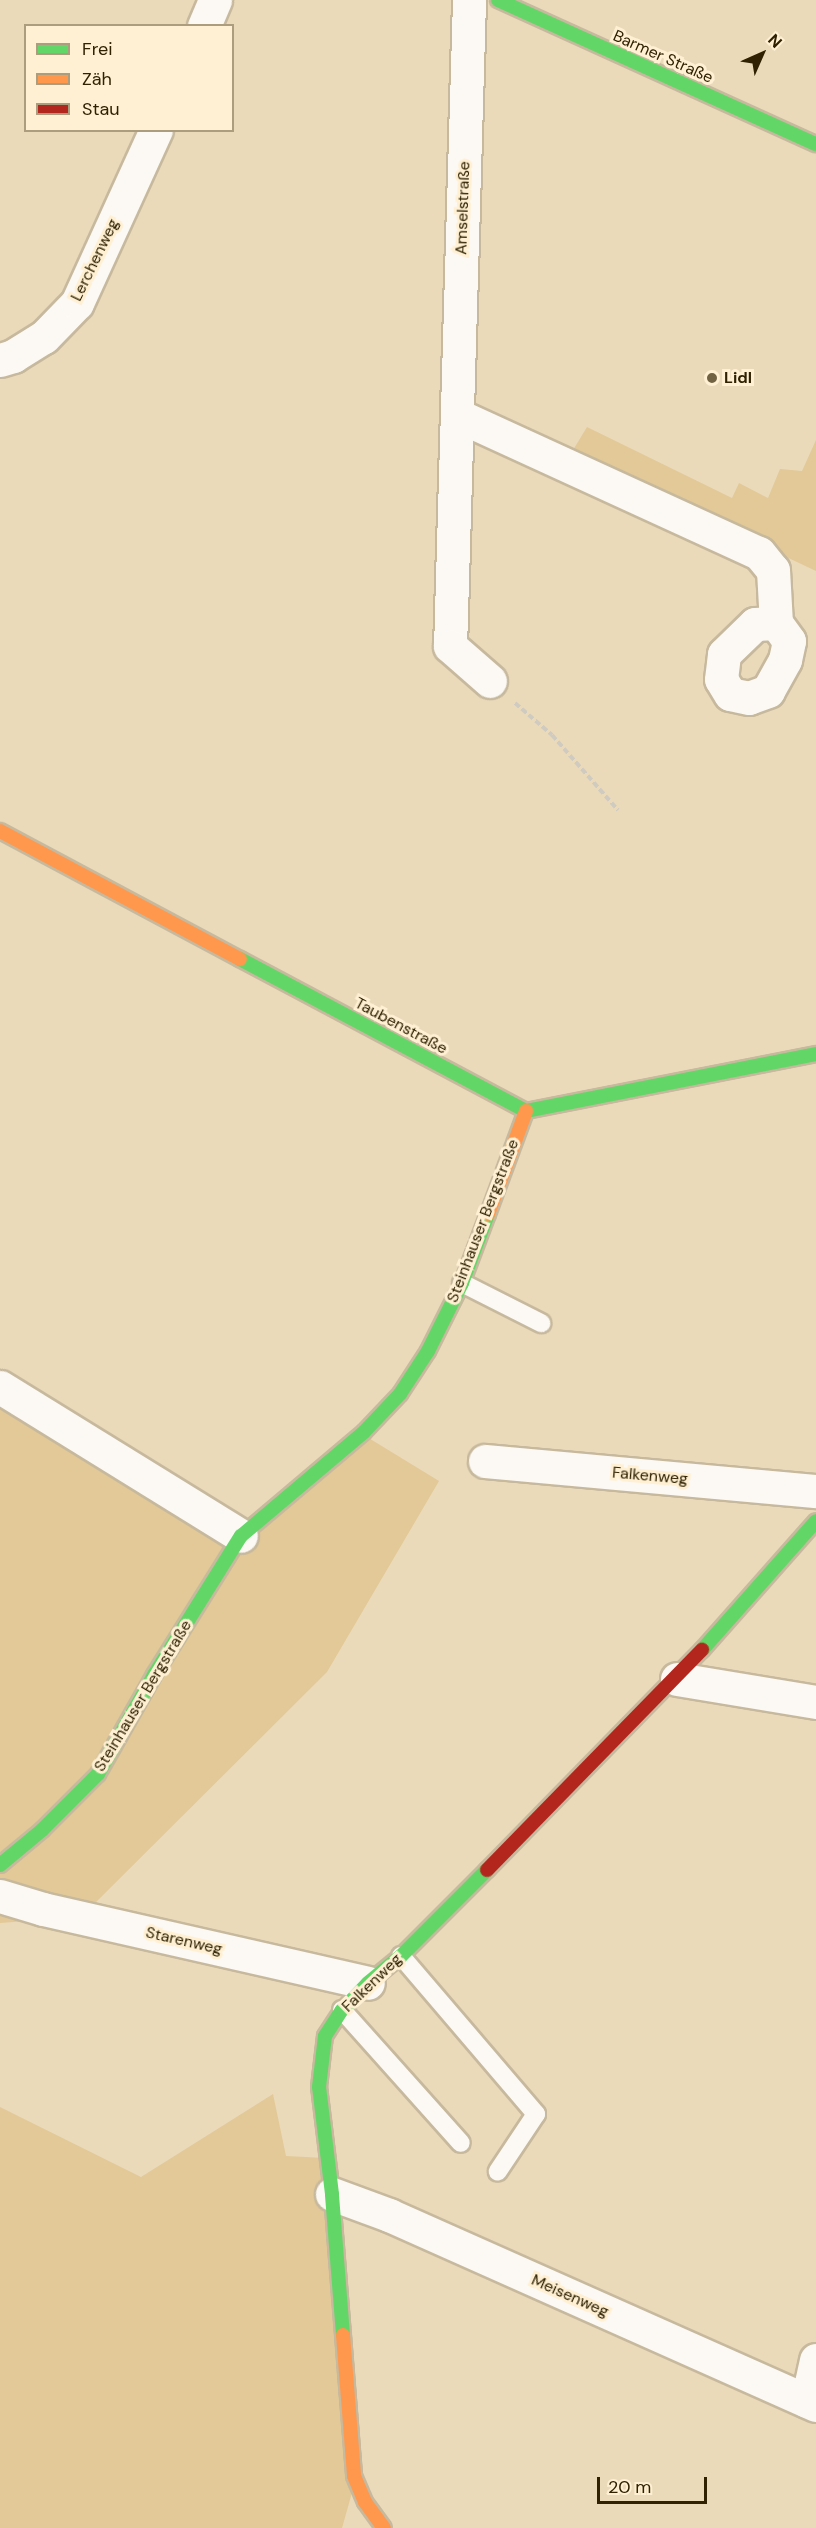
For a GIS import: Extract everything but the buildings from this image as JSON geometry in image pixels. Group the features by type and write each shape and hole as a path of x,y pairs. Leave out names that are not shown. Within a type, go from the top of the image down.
{"street":[{"path":"205,24 215,0"},
{"name":"Amselstraße","path":"469,0 450,646 490,681"},
{"name":"Barmer Straße","path":"498,0 816,144"},
{"name":"Lerchenweg","path":"0,360 13,356 44,337 77,303 155,132"},
{"path":"457,415 759,553 773,570 776,623"},
{"name":"Taubenstraße","path":"0,831 526,1111"},
{"path":"526,1111 816,1054"},
{"name":"Steinhauser Bergstraße","path":"0,1865 42,1830 98,1774 154,1675 241,1536 364,1432 400,1394 428,1352 462,1283 526,1111"},
{"path":"0,1387 241,1536"},
{"name":"Falkenweg","path":"485,1461 816,1491"},
{"name":"Falkenweg","path":"384,2528 365,2502 354,2476 332,2194 319,2087 325,2036 342,2010 368,1983 401,1956 677,1679 816,1521"},
{"path":"677,1679 816,1702"},
{"name":"Starenweg","path":"0,1896 43,1909 368,1983"},
{"name":"Meisenweg","path":"332,2194 390,2215 811,2403 816,2360"}],"lane":[{"path":"462,1283 541,1323"},
{"path":"401,1956 536,2114 498,2171"},
{"path":"342,2010 461,2143"}],"path":[{"path":"490,681 552,735 618,810"}],"shaded area":[{"path":"587,427 732,498 739,483 768,498 780,469 802,471 816,440 816,571 570,455"},
{"path":"0,1394 241,1541 367,1437 439,1481 327,1672 81,1917 0,1923"},
{"path":"273,2094 286,2156 325,2158 357,2475 342,2528 0,2528 0,2107 141,2177"}],"traffic: fast":[{"path":"498,0 816,144"},
{"path":"240,959 526,1111 816,1054"},
{"path":"0,1865 42,1830 98,1774 154,1675 241,1536 364,1432 400,1394 428,1351 462,1283 488,1214"},
{"path":"702,1650 816,1521"},
{"path":"343,2335 332,2194 319,2087 325,2036 342,2010 368,1983 401,1956 487,1870"}],"traffic: slow":[{"path":"0,831 240,959"},
{"path":"488,1214 526,1111"},
{"path":"343,2335 354,2476 365,2502 384,2528"}],"traffic: jam":[{"path":"487,1870 702,1650"}],"place":[{"name":"Lidl","path":"712,378"}]}
